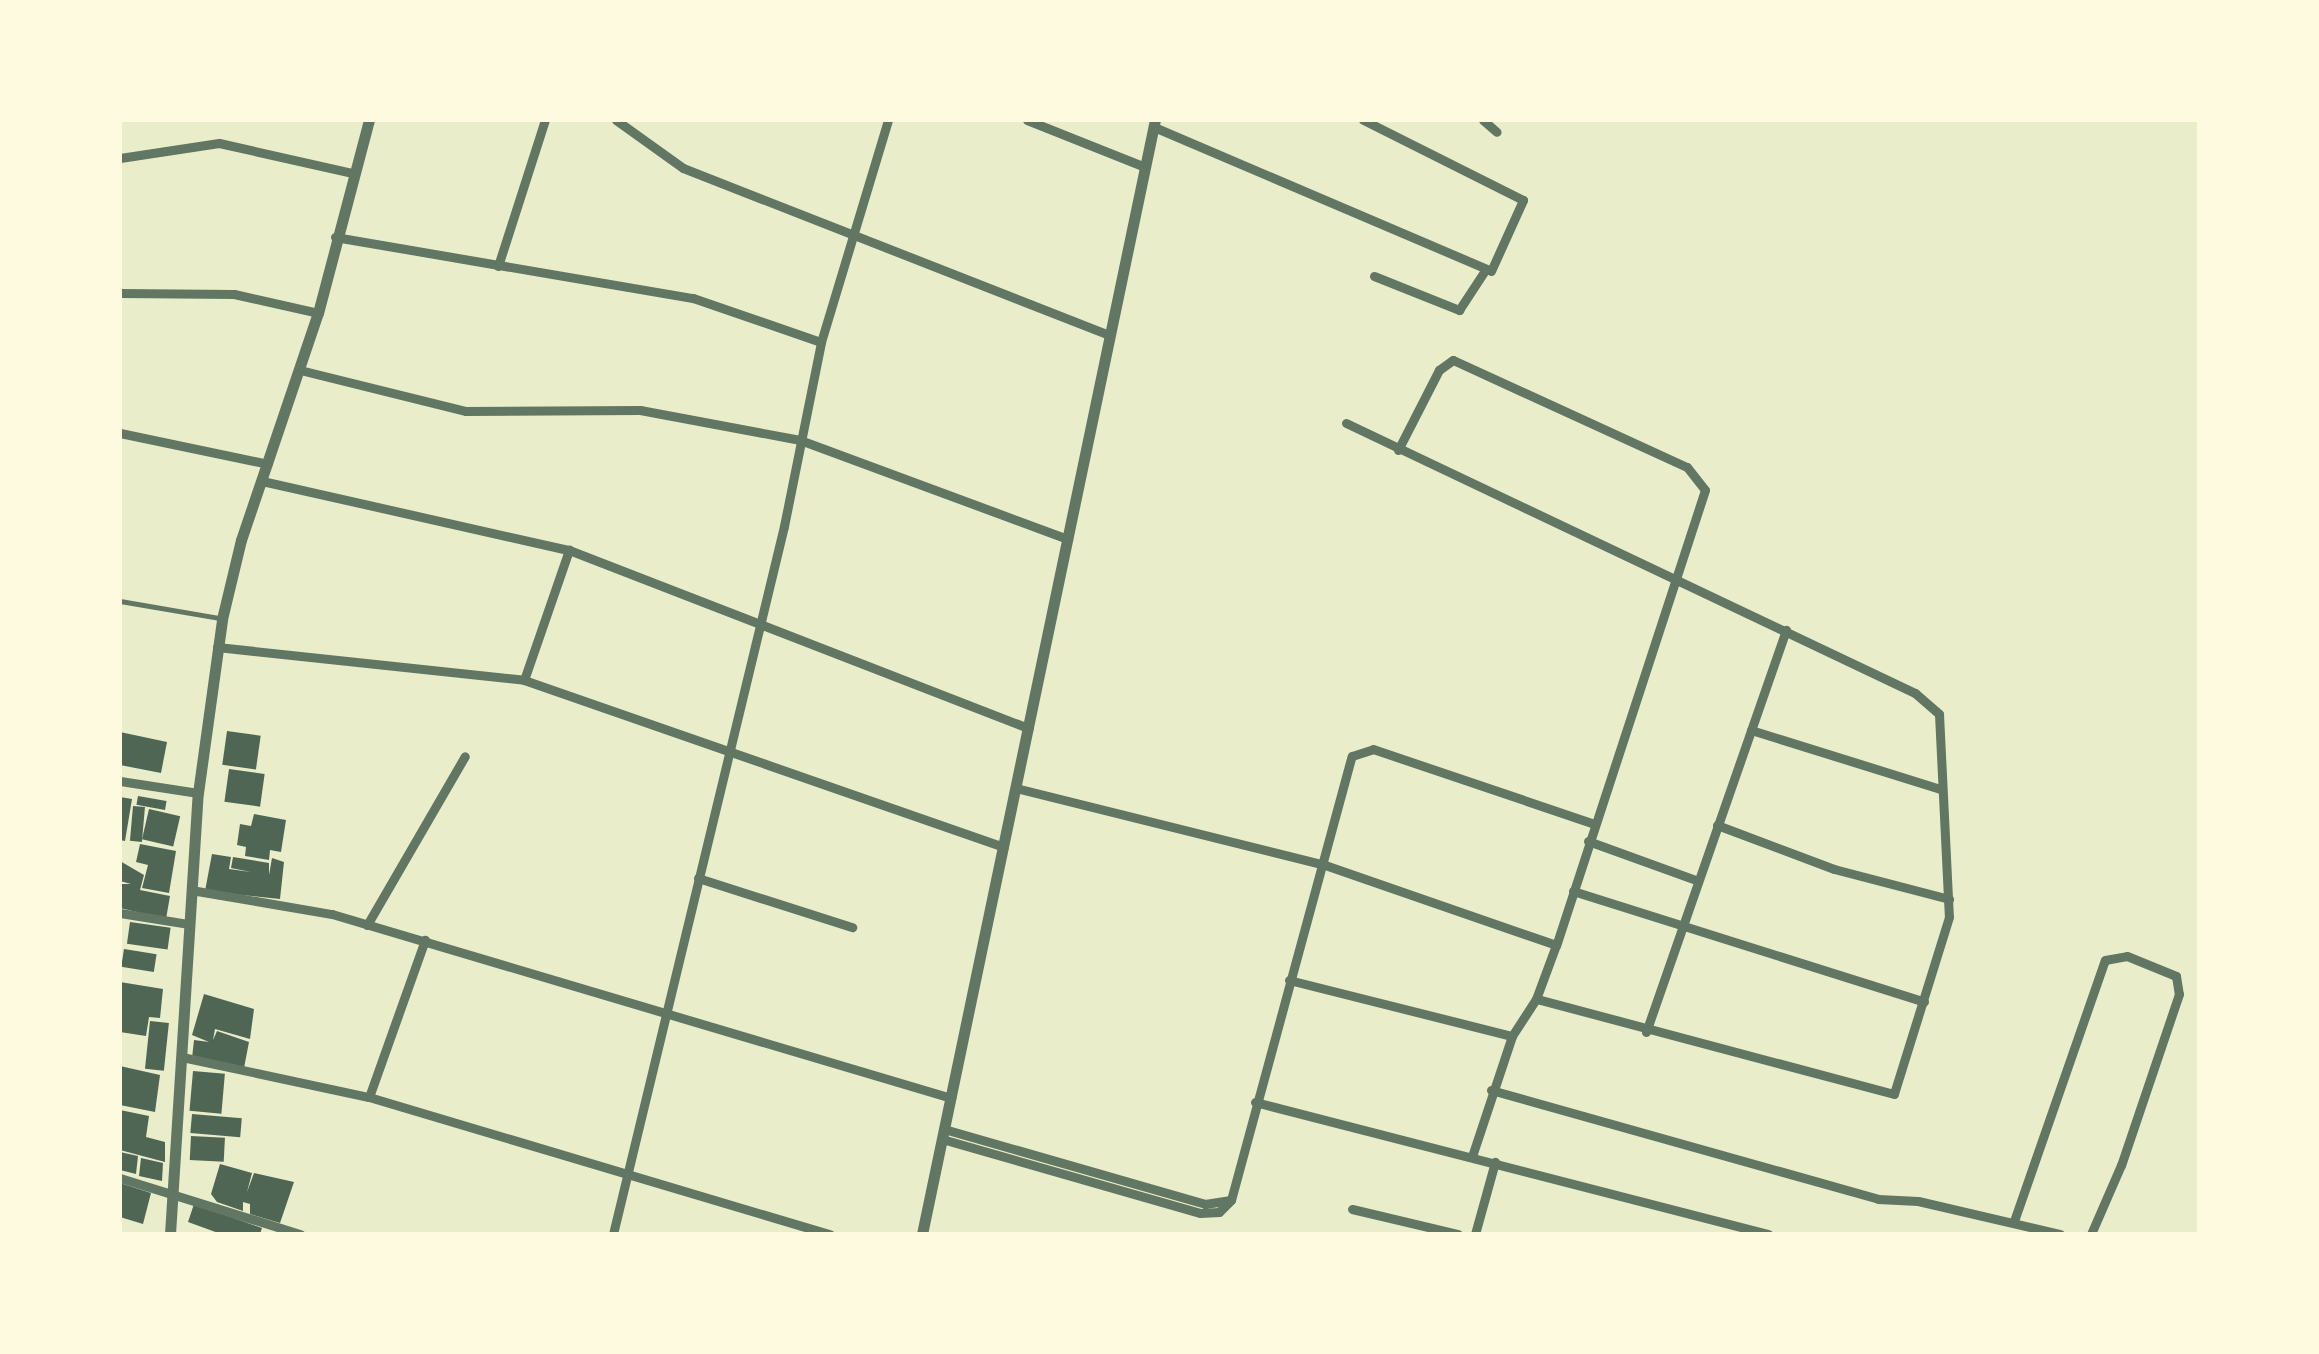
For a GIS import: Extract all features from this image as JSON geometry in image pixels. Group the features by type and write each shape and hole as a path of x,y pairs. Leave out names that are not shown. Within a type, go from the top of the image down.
{"street":[{"path":"170,1234 198,793 222,619 262,481 318,313 369,120"},
{"path":"498,266 545,120"},
{"path":"616,120 683,168 1110,335"},
{"path":"613,1234 759,623 821,342 888,120"},
{"path":"1026,120 1146,167"},
{"path":"922,1234 1154,124 1484,272 1492,271 1523,200 1363,120"},
{"path":"1483,120 1497,132"},
{"path":"120,158 219,142 352,173"},
{"path":"335,238 693,298 821,342"},
{"path":"1374,276 1458,310 1484,272"},
{"path":"120,294 234,294 318,313"},
{"path":"1398,450 1447,361 1495,378 1686,467 1704,482 1706,500 1556,945 1536,999 1512,1036 1472,1156"},
{"path":"300,370 466,411 640,410 800,440 1068,539"},
{"path":"1346,423 1927,700 1942,726 1940,789 1950,899 1924,1002 1890,1096 1536,999"},
{"path":"120,433 268,464"},
{"path":"262,481 569,550 1029,728"},
{"path":"524,680 569,550"},
{"path":"1646,1032 1786,630"},
{"path":"217,647 524,680 1004,847"},
{"path":"1751,730 1940,789"},
{"path":"943,1134 1182,1202 1231,1200 1289,980 1325,865 1348,762 1365,749 1594,824"},
{"path":"367,925 464,756"},
{"path":"120,781 198,793"},
{"path":"1016,788 1325,865 1556,945"},
{"path":"1717,825 1834,869 1950,899"},
{"path":"1588,841 1696,880"},
{"path":"698,878 852,927"},
{"path":"191,890 425,940 951,1098"},
{"path":"1573,891 1924,1002"},
{"path":"120,913 189,924"},
{"path":"369,1097 425,940"},
{"path":"2014,1221 2096,980 2105,960 2127,956 2176,976 2179,994 2091,1234"},
{"path":"1289,980 1512,1036"},
{"path":"182,1058 369,1097 830,1234"},
{"path":"1491,1090 1878,1199 2014,1221 2060,1234"},
{"path":"1255,1102 1768,1234"},
{"path":"1475,1234 1495,1162"},
{"path":"120,1178 300,1234"},
{"path":"1352,1209 1458,1234"}],"lane":[{"path":"120,601 222,619"}],"building":[{"path":"227,731 261,736 256,769 222,765"},
{"path":"120,732 167,742 161,773 120,765"},
{"path":"229,769 265,774 260,807 224,802"},
{"path":"138,796 167,801 165,810 136,805"},
{"path":"120,797 132,799 125,841 120,840"},
{"path":"133,806 145,807 142,842 130,841"},
{"path":"149,809 180,816 173,846 142,839"},
{"path":"254,814 286,820 281,852 270,850 269,860 245,856 246,847 237,845 240,824 251,826"},
{"path":"140,844 176,851 169,893 142,888 148,865 136,862"},
{"path":"212,854 231,857 229,869 251,872 231,868 233,857 269,863 269,875 272,858 284,862 280,899 205,891"},
{"path":"120,861 144,875 140,890 170,896 166,919 120,908 120,884 131,884 120,881"},
{"path":"130,922 171,928 168,949 127,944"},
{"path":"124,949 157,954 154,972 121,967"},
{"path":"120,982 163,989 160,1018 149,1017 146,1036 120,1032"},
{"path":"204,994 254,1009 250,1039 215,1029 213,1040 217,1031 249,1042 244,1068 192,1058 194,1040 209,1042 192,1035"},
{"path":"150,1021 169,1023 164,1071 145,1069"},
{"path":"120,1066 160,1075 155,1112 120,1105"},
{"path":"193,1071 225,1074 221,1114 190,1111"},
{"path":"120,1110 149,1116 146,1137 165,1142 165,1162 120,1150"},
{"path":"192,1114 242,1118 240,1137 190,1133"},
{"path":"191,1136 225,1138 224,1162 190,1160"},
{"path":"120,1152 138,1156 136,1174 120,1170"},
{"path":"141,1158 163,1163 162,1181 139,1176"},
{"path":"220,1164 252,1173 247,1192 254,1173 294,1182 280,1223 250,1214 250,1204 243,1202 243,1211 217,1202 211,1194"},
{"path":"120,1183 151,1193 143,1224 120,1217"},
{"path":"194,1204 262,1228 260,1234 221,1234 188,1222"}]}
